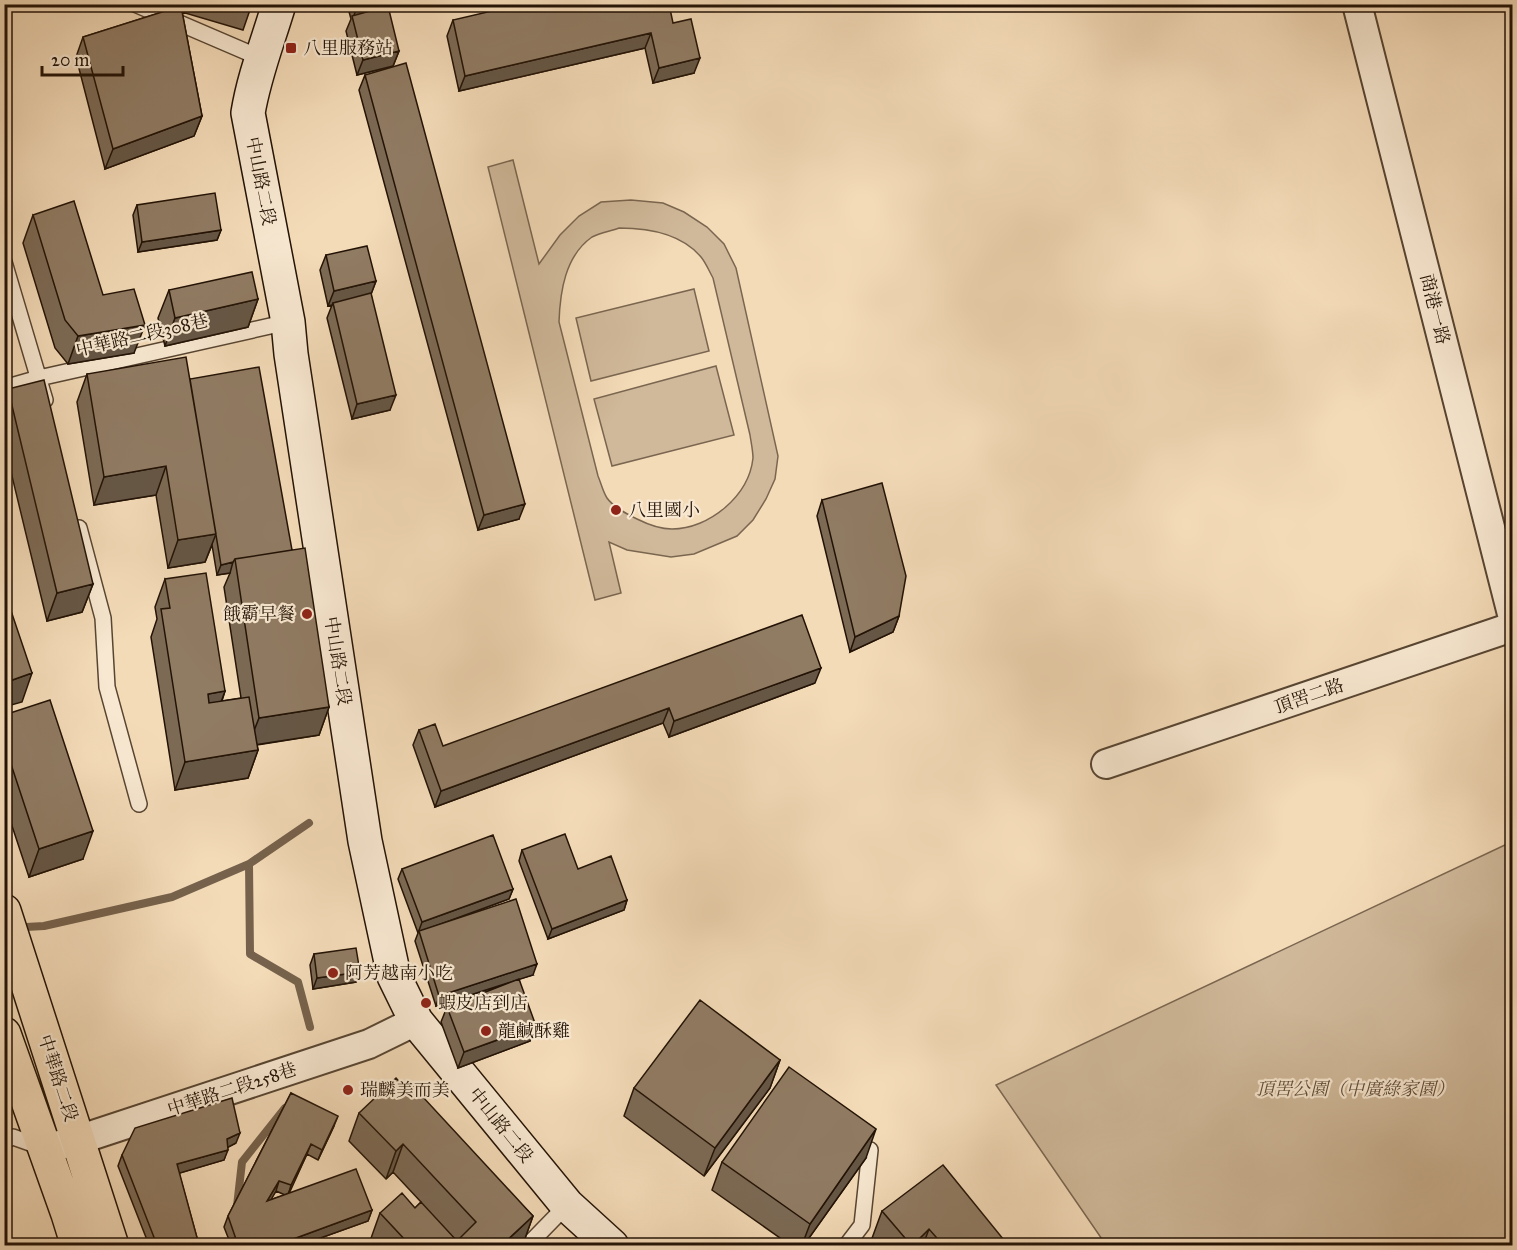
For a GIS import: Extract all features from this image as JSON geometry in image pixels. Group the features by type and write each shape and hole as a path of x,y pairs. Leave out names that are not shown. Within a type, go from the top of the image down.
{"main road":[{"name":"中山路二段","path":"279,4 253,87 248,113 288,322 364,841 394,976 416,1021 567,1205 612,1245"},
{"name":"中華路二段","path":"4,911 112,1245"},
{"name":"中華路二段","path":"4,1034 78,1245"}],"street":[{"name":"商港一路","path":"1357,4 1512,614"},
{"name":"頂罟二路","path":"1106,764 1512,627"},
{"name":"中華路二段258巷","path":"45,1148 78,1140 369,1044 416,1021"}],"lane":[{"path":"135,4 263,59"},
{"path":"4,262 48,412"},
{"name":"中華路二段308巷","path":"4,388 39,378 288,322"},
{"path":"75,515 103,618 107,687 139,804"},
{"path":"4,1141 13,1137 45,1148"},
{"path":"846,1245 862,1225 870,1150"},
{"path":"527,1245 567,1205"}],"green space":[{"path":"513,160 539,264 560,235 579,216 601,202 631,200 663,203 684,212 707,227 724,244 736,268 778,456 775,479 753,520 737,536 694,554 671,557 627,550 609,542 621,593 595,600 488,167","holes":["619,228 674,237 693,249 706,264 713,278 750,435 753,458 744,485 725,508 713,517 686,528 668,529 650,524 620,510 607,498 598,476 559,322 563,287 570,264 576,254 583,245 598,234"]},
{"path":"694,289 709,351 591,381 576,318"},
{"path":"716,366 734,435 612,466 594,399"},
{"name":"頂罟公園（中廣綠家園）","path":"1507,844 1512,853 1512,1245 1106,1245 996,1085"}],"building":[{"path":"522,4 669,4 673,23 691,19 700,58 659,68 651,33 465,76 453,20"},
{"path":"181,6 202,116 113,149 83,37"},
{"path":"388,6 399,51 363,60 352,16"},
{"path":"406,63 525,504 484,515 365,75"},
{"path":"215,193 221,230 142,242 137,205"},
{"path":"74,201 103,295 134,289 145,325 78,336 65,320 33,215"},
{"path":"367,246 376,281 334,291 326,255"},
{"path":"252,272 258,299 175,318 169,290"},
{"path":"371,293 396,395 357,404 333,303"},
{"path":"186,357 216,534 178,540 166,466 104,477 87,374"},
{"path":"259,367 292,550 235,559 233,562 221,565 190,379"},
{"path":"44,380 93,584 57,593 8,389"},
{"path":"882,483 906,576 899,616 855,637 822,500"},
{"path":"305,548 329,707 259,718 235,559"},
{"path":"206,573 225,691 208,694 209,703 249,697 258,750 185,762 161,609 170,608 165,579"},
{"path":"4,590 32,673 4,683"},
{"path":"802,615 821,668 674,721 669,708 441,791 419,730 435,724 443,746"},
{"path":"50,700 93,831 39,849 4,743 4,715"},
{"path":"565,834 578,869 611,856 627,900 552,929 522,850"},
{"path":"493,835 513,889 422,922 402,869"},
{"path":"516,899 537,964 439,996 419,931"},
{"path":"356,948 360,972 317,978 314,954"},
{"name":"龍鹹酥雞","path":"519,979 536,1026 464,1052 447,1007"},
{"path":"700,1000 780,1060 715,1148 634,1088"},
{"path":"789,1067 876,1129 810,1224 722,1162"},
{"path":"396,1078 405,1088 410,1083 533,1216 502,1245 403,1245 407,1242 380,1213 402,1193 415,1208 421,1202 457,1241 476,1222 403,1144 396,1151 359,1113"},
{"path":"291,1093 338,1116 322,1150 311,1144 291,1185 279,1181 267,1201 356,1169 372,1210 277,1245 238,1245 228,1216"},
{"path":"232,1098 240,1133 227,1139 228,1150 177,1164 199,1245 157,1245 122,1155 135,1128"},
{"path":"943,1165 1008,1245 943,1245 929,1229 911,1245 882,1211"},
{"path":"871,1240 876,1245 865,1245"}],"waterway":[{"path":"309,823 249,864 250,954 298,982 310,1027"},
{"path":"26,927 44,926 172,897 249,864"},
{"path":"237,1206 242,1162 285,1108"}],"place":[{"name":"八里服務站","path":"291,48"},
{"name":"八里國小","path":"616,510"},
{"name":"餓霸早餐","path":"307,614"},
{"name":"阿芳越南小吃","path":"333,973"},
{"name":"蝦皮店到店","path":"426,1003"},
{"name":"龍鹹酥雞","path":"486,1031"},
{"name":"瑞麟美而美","path":"348,1090"}]}
